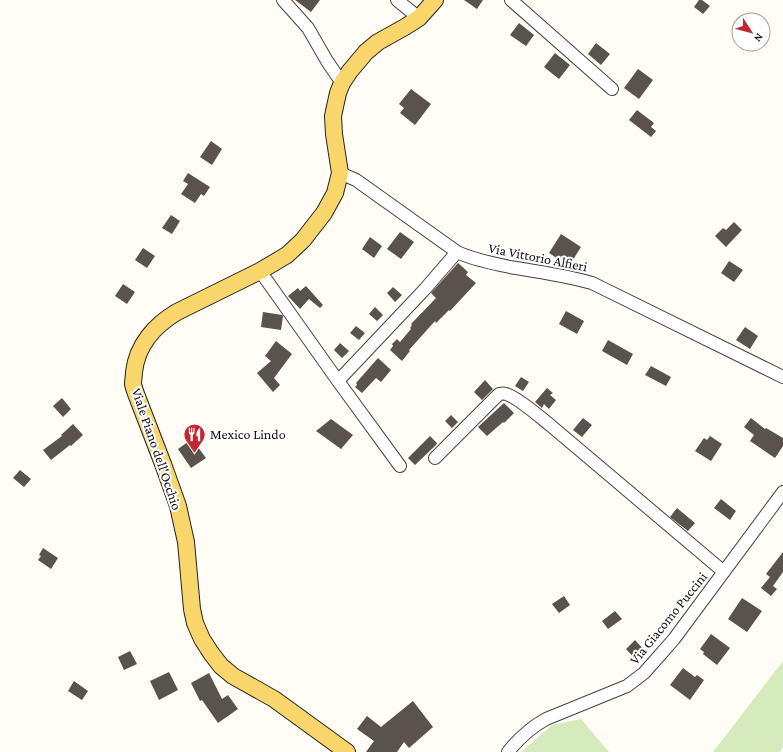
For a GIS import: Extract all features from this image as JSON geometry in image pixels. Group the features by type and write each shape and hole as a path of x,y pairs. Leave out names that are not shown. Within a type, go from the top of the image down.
{"main road":[{"name":"Viale Piano dell'Occhio","path":"347,752 283,705 233,676 221,666 202,639 195,623 192,609 186,542 178,506 133,385 135,364 143,344 149,335 166,318 260,271 287,255 315,226 335,193 340,173 334,134 333,116 342,83 366,52 378,42 419,18 435,0"}],"street":[{"path":"283,0 308,28 342,83"},
{"path":"397,0 419,18"},
{"path":"510,0 612,89"},
{"name":"Via Vittorio Alfieri","path":"340,173 356,180 457,252 469,258 592,283 783,377"},
{"path":"338,381 425,289 457,252"},
{"path":"260,271 400,466"},
{"path":"434,458 499,394 504,393 534,412 550,425 724,572"},
{"name":"Via Giacomo Puccini","path":"508,752 525,732 534,725 627,686 637,680 660,656 783,492"}],"green space":[{"path":"783,661 783,747 780,752 713,752"},
{"path":"581,719 609,752 521,752 552,725"}],"building":[{"path":"295,0 320,0 311,12"},
{"path":"464,0 483,0 477,9"},
{"path":"699,0 702,0 710,6 703,14 694,7"},
{"path":"519,23 534,35 526,46 510,35"},
{"path":"596,43 610,54 601,65 588,54"},
{"path":"555,53 570,65 559,79 544,67"},
{"path":"638,69 653,80 639,99 624,88"},
{"path":"411,89 431,104 415,125 400,113 404,108 399,104"},
{"path":"637,110 654,123 651,127 656,131 651,137 629,120"},
{"path":"211,141 222,149 212,165 200,157"},
{"path":"188,173 210,187 204,196 201,194 195,203 181,194 188,184 183,181"},
{"path":"171,215 180,221 172,234 162,228"},
{"path":"734,222 742,230 726,247 715,236 723,228 726,230"},
{"path":"400,232 414,242 401,259 387,249"},
{"path":"561,234 581,247 569,266 549,253"},
{"path":"370,237 382,246 374,258 362,249"},
{"path":"143,248 155,256 147,268 135,260"},
{"path":"729,261 743,270 734,282 721,273"},
{"path":"458,263 468,272 466,275 476,283 450,311 449,310 436,323 435,321 409,350 410,351 402,361 390,350 393,346 392,344 397,339 400,342 411,329 411,324 436,298 431,293"},
{"path":"123,284 135,292 127,304 115,296"},
{"path":"306,286 323,305 320,308 309,299 300,309 288,296 298,288 300,291"},
{"path":"393,287 402,295 395,302 387,293"},
{"path":"375,307 383,315 377,321 369,314"},
{"path":"566,311 584,321 577,334 559,324"},
{"path":"263,312 283,316 281,330 261,327"},
{"path":"356,326 365,333 359,340 350,333"},
{"path":"745,327 758,336 750,349 736,340"},
{"path":"608,340 633,354 627,365 602,351"},
{"path":"276,341 292,354 274,378 280,385 273,392 257,373 271,361 265,356"},
{"path":"340,343 349,351 342,358 334,350"},
{"path":"378,358 391,370 381,382 376,378 362,393 355,387 357,385 356,383"},
{"path":"651,366 671,377 666,386 645,375"},
{"path":"521,377 529,382 523,391 515,386"},
{"path":"485,380 493,389 482,400 474,392"},
{"path":"547,388 553,393 550,395 556,400 549,409 544,404 542,408 535,402"},
{"path":"62,398 71,409 63,417 53,406"},
{"path":"504,403 514,413 487,436 478,427"},
{"path":"451,415 458,422 452,428 445,421"},
{"path":"583,418 592,425 582,437 573,430"},
{"path":"751,418 765,429 766,428 783,438 783,446 775,458 750,441 754,435 744,427"},
{"path":"331,419 353,435 341,449 316,431"},
{"path":"73,424 83,435 71,446 70,445 51,460 43,450 62,436 61,435"},
{"path":"430,436 437,443 436,445 415,465 408,458"},
{"path":"710,436 722,444 711,461 695,451 704,438 707,440"},
{"path":"192,439 206,458 191,468 178,449"},
{"path":"20,470 31,479 24,487 13,478"},
{"path":"721,499 736,511 730,520 714,508"},
{"path":"677,508 695,523 688,531 670,517"},
{"path":"43,548 58,558 51,569 38,560 41,556 39,555"},
{"path":"783,552 783,572 773,586 777,589 771,596 761,588 770,577 766,574"},
{"path":"564,596 570,605 559,613 552,604"},
{"path":"742,598 762,611 747,632 728,619"},
{"path":"615,611 622,619 608,629 602,621"},
{"path":"711,634 730,648 717,665 703,654 704,652 700,649"},
{"path":"635,640 645,651 636,660 626,649"},
{"path":"130,651 137,664 124,670 118,657"},
{"path":"683,668 695,677 697,675 704,680 690,700 670,685"},
{"path":"169,672 178,690 159,700 150,681"},
{"path":"209,673 222,699 228,695 238,709 218,723 202,700 200,701 191,683"},
{"path":"74,681 88,691 82,700 68,691"},
{"path":"413,701 433,727 409,748 404,742 397,752 366,752 374,741 357,729 367,716 381,727"}],"place":[{"name":"Mexico Lindo","path":"195,454"}]}
